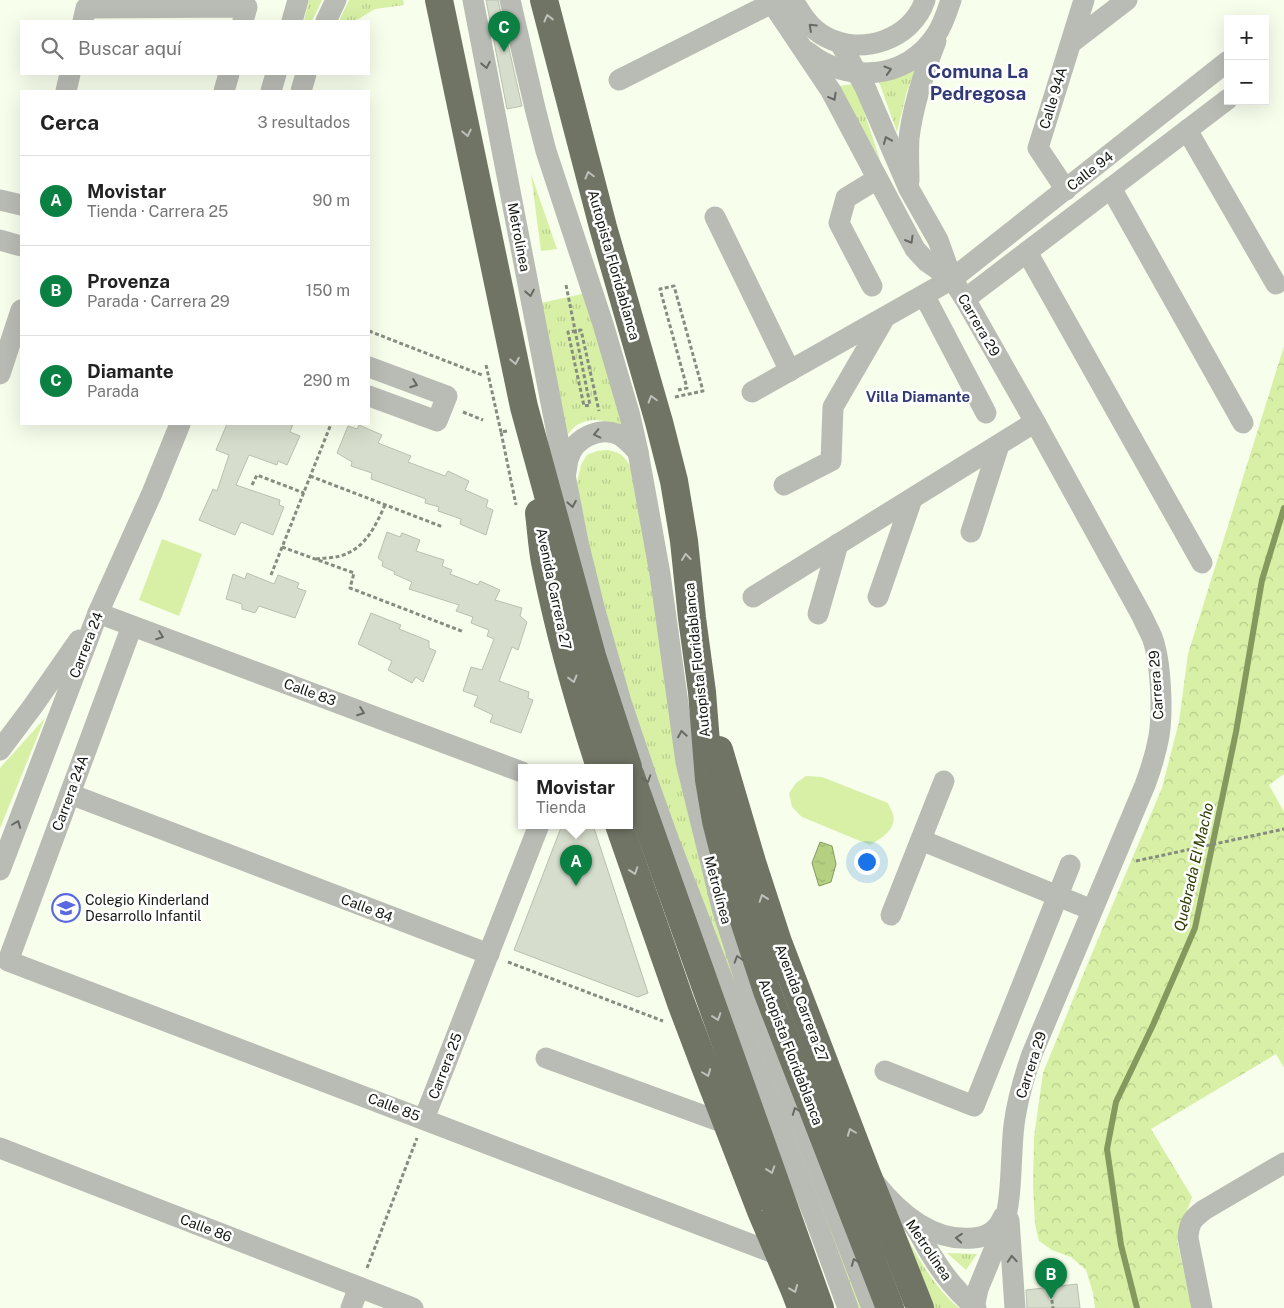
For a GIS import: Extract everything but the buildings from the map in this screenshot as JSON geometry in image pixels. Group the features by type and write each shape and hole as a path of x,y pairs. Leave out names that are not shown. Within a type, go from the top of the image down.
{"highway":[{"path":"439,0 524,407 592,656 627,764"},
{"name":"Autopista Floridablanca","path":"544,0 603,226 670,462 684,541 702,692 709,780 716,821 732,884 767,991 890,1308"},
{"name":"Avenida Carrera 27","path":"524,407 545,560 555,610 599,764"},
{"name":"Avenida Carrera 27","path":"702,692 762,896 865,1169 920,1308"},
{"path":"633,782 820,1308"},
{"path":"620,829 681,1003 761,1211 801,1308"}],"street":[{"path":"292,20 298,0"},
{"path":"326,20 336,0"},
{"name":"Metrolínea","path":"473,0 578,542 618,694 669,841 848,1308"},
{"name":"Metrolínea","path":"510,0 546,151 603,324 638,452 660,574 686,762 722,908 746,983 872,1308"},
{"path":"793,0 805,20 815,30 840,43 863,46 891,39 916,18 925,0"},
{"path":"909,189 909,139 914,108 929,57 951,0"},
{"name":"Calle 94A","path":"1066,190 1038,148 1084,0"},
{"path":"1071,43 1127,0"},
{"path":"619,80 771,1"},
{"name":"Carrera 29","path":"771,1 831,92 915,249 926,261 952,279"},
{"path":"83,20 86,8 247,7 243,20"},
{"path":"797,41 805,50 824,63 846,71 870,73 883,71 908,62 928,46 942,24"},
{"name":"Carrera 29","path":"840,43 872,102 909,189 938,240 952,279 1035,422 1142,616 1152,638 1157,660 1161,712 1159,736 1154,759 1145,785 1026,1070 1014,1124 1008,1205 1003,1228 978,1289 974,1307"},
{"name":"Calle 94","path":"752,392 952,279 1224,64"},
{"path":"66,90 70,75"},
{"path":"224,90 229,75"},
{"path":"271,90 276,75"},
{"path":"301,90 306,75"},
{"path":"965,299 1224,102"},
{"path":"1187,130 1276,284"},
{"path":"872,286 840,223 846,198 877,179"},
{"path":"1111,188 1243,423"},
{"path":"0,200 20,205"},
{"path":"716,217 790,371"},
{"path":"0,240 20,246"},
{"path":"1027,252 1202,563"},
{"path":"924,296 986,413"},
{"path":"0,374 20,313"},
{"path":"784,485 831,460 833,407 884,318"},
{"path":"370,367 447,396 437,421 370,396"},
{"path":"753,597 1035,422"},
{"name":"Carrera 24","path":"0,870 98,613 152,493 180,425"},
{"name":"Metrolínea","path":"566,473 569,456 574,447 582,439 593,434 606,432 617,434 638,452"},
{"path":"971,532 999,445"},
{"path":"878,597 912,499"},
{"path":"818,614 838,544"},
{"path":"0,750 98,613"},
{"name":"Calle 83","path":"98,613 518,771"},
{"name":"Carrera 24A","path":"8,961 132,626"},
{"path":"33,706 38,703 49,703 54,706 58,717"},
{"path":"891,915 944,781"},
{"name":"Calle 84","path":"70,794 489,954"},
{"name":"Carrera 25","path":"424,1119 537,829"},
{"path":"920,840 1092,910"},
{"path":"885,1071 974,1106 1070,865"},
{"name":"Calle 85","path":"8,961 779,1255"},
{"path":"546,1058 727,1124"},
{"name":"Calle 86","path":"0,1148 413,1308"},
{"path":"1202,1308 1188,1238 1188,1226 1204,1210 1284,1163"},
{"name":"Carrera 29","path":"865,1169 881,1190 904,1214 925,1228 953,1238 979,1238 990,1233 998,1227 1008,1205"},
{"path":"1008,1205 1015,1308"},
{"name":"Metrolínea","path":"904,1214 914,1225 946,1278 974,1307"},
{"path":"351,1308 359,1287"}],"path":[{"path":"565,279 569,298 575,327 577,337 579,346 585,376 590,405 584,406 568,332 574,331 581,330 599,412"},
{"path":"678,390 687,388 660,289 674,286 703,391"},
{"path":"370,331 482,375"},
{"path":"486,365 501,432"},
{"path":"272,575 331,425"},
{"path":"252,485 257,475 304,493"},
{"path":"310,476 443,527"},
{"path":"316,559 341,556 360,546 375,528 385,504"},
{"path":"282,547 354,573 350,588 464,632"},
{"path":"1130,863 1284,829"},
{"path":"489,954 664,1022"},
{"path":"359,1287 424,1119"},
{"path":"1050,1287 1052,1308"}],"green space":[{"path":"309,0 322,0 312,20 304,20"},
{"path":"349,0 403,0 404,5 375,9 357,20 339,20"},
{"path":"916,68 907,91 897,132 879,82"},
{"path":"855,84 880,160 838,86"},
{"path":"531,174 557,249 541,251"},
{"path":"586,293 625,428 601,420 589,420 577,425 565,437 541,303"},
{"path":"1284,346 1284,774 1269,785 1284,812 1284,1027 1276,1054 1151,1129 1192,1197 1177,1240 1192,1308 1095,1308 1093,1293 1086,1270 1071,1257 1052,1250 1039,1241 1035,1224 1033,1185 1034,1137 1043,1073 1162,788 1179,722 1188,654"},
{"path":"608,450 622,456 628,462 635,476 658,609 866,1308 855,1308 653,779 584,539 577,483 581,465 587,455 597,451"},
{"path":"162,539 202,554 179,616 139,600"},
{"path":"45,718 0,828 0,768"},
{"path":"806,776 822,777 888,803 894,819 891,829 870,845 802,817 792,807 789,793 796,783"},
{"path":"1284,1027 1284,1068 1276,1054"},
{"path":"895,1217 931,1277 959,1308 930,1308"},
{"path":"947,1253 977,1254 966,1270"}],"water":[{"path":"820,842 832,846 836,864 831,882 819,886 812,863"}],"waterway":[{"name":"Quebrada El Macho","path":"1137,1308 1121,1245 1107,1149 1116,1102 1153,1025 1195,928 1236,732 1262,580 1284,508"}],"place":[{"name":"Diamante","path":"504,52"},
{"name":"Movistar","path":"576,886"},
{"name":"Colegio Kinderland Desarrollo Infantil","path":"66,908"},
{"name":"Provenza","path":"1051,1299"}],"district":[{"name":"Comuna La Pedregosa","path":"978,82"},
{"name":"Villa Diamante","path":"918,397"}]}
